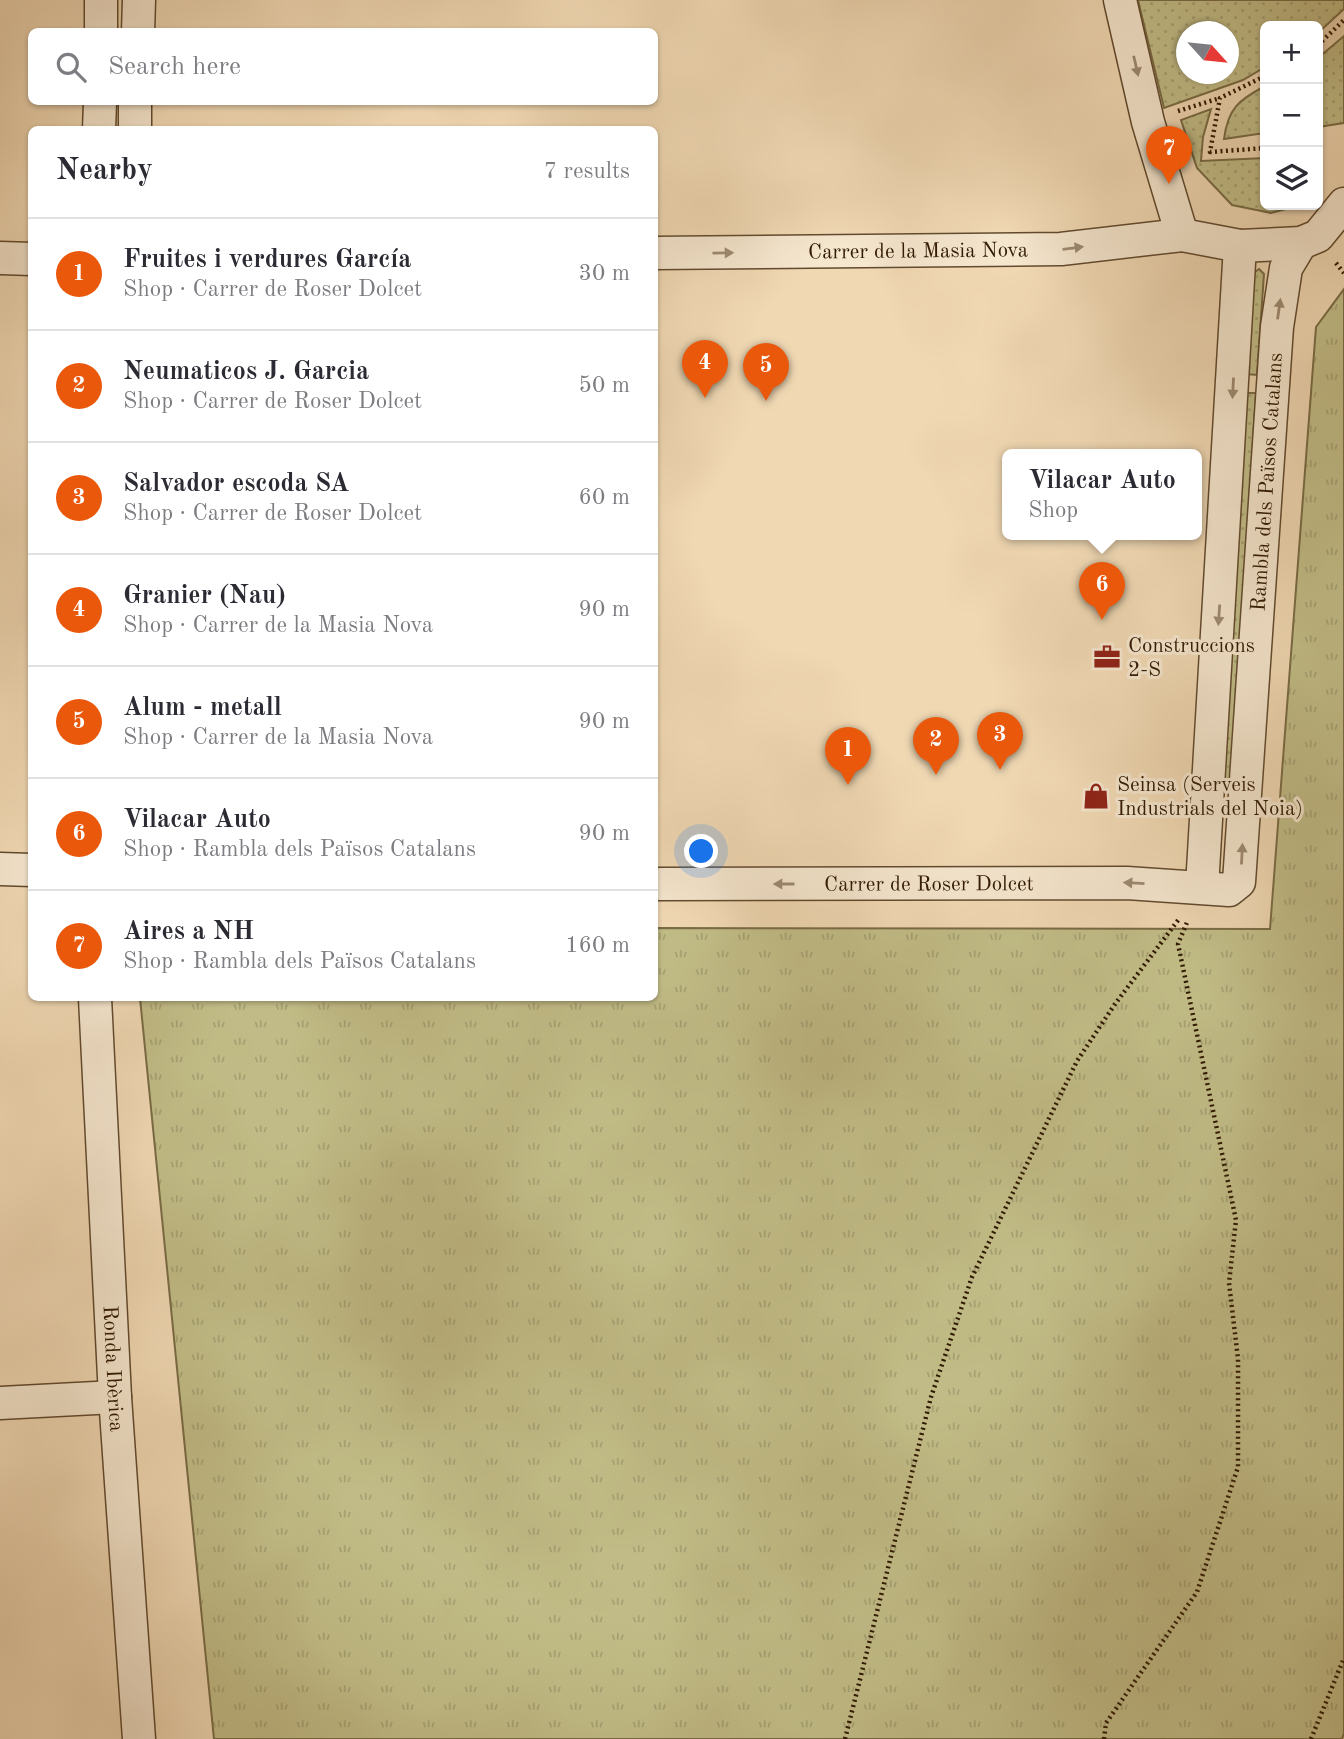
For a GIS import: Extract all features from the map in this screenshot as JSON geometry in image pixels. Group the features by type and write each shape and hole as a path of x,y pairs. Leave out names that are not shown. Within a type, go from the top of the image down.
{"street":[{"path":"101,28 102,0"},
{"path":"138,28 139,0"},
{"path":"1120,0 1149,122 1182,234 1240,246 1301,243"},
{"path":"99,126 100,105"},
{"path":"135,105 135,126"},
{"name":"Rambla dels Països Catalans","path":"1240,246 1202,887 1229,890 1240,882 1277,327 1286,268 1301,243 1318,236 1344,204"},
{"name":"Carrer de la Masia Nova","path":"658,253 1061,249 1182,234"},
{"path":"0,258 28,259"},
{"path":"0,869 28,870"},
{"name":"Carrer de Roser Dolcet","path":"658,884 1127,883 1202,887"},
{"name":"Ronda Ibèrica","path":"95,1001 115,1397 139,1739"},
{"path":"0,1403 115,1397"}],"path":[{"path":"1323,40 1344,20"},
{"path":"1174,113 1220,98 1260,78"},
{"path":"1220,98 1210,152 1260,148"},
{"path":"845,1739 931,1397 972,1277 1077,1061 1115,1004 1202,887"},
{"path":"1104,1739 1107,1723 1197,1592 1238,1467 1238,1359 1230,1283 1236,1220 1178,944 1202,887"},
{"path":"1311,1739 1344,1658"}],"green space":[{"path":"1138,0 1344,0 1344,9 1323,28 1323,21 1260,21 1260,70 1239,81 1239,21 1176,21 1176,84 1232,84 1164,108"},
{"path":"1344,36 1344,123 1323,126 1323,84 1323,54"},
{"path":"1260,89 1260,134 1224,139 1232,112 1248,96"},
{"path":"1211,109 1203,137 1201,161 1260,158 1260,210 1282,210 1271,213 1232,205 1197,168 1181,120"},
{"path":"1259,269 1264,274 1257,375 1246,374 1251,275"},
{"path":"1344,289 1342,1739 214,1739 140,1001 658,1001 658,928 1270,929 1316,327"},
{"path":"1245,393 1256,393 1231,783 1221,781"}],"place":[{"name":"Aires a NH","path":"1169,184"},
{"name":"Granier (Nau)","path":"705,398"},
{"name":"Alum - metall","path":"766,401"},
{"name":"Vilacar Auto","path":"1102,620"},
{"name":"Construccions 2-S","path":"1107,657"},
{"name":"Salvador escoda SA","path":"1000,770"},
{"name":"Neumaticos J. Garcia","path":"936,775"},
{"name":"Fruites i verdures García","path":"848,785"},
{"name":"Seinsa (Serveis Industrials del Noia)","path":"1096,796"}]}
